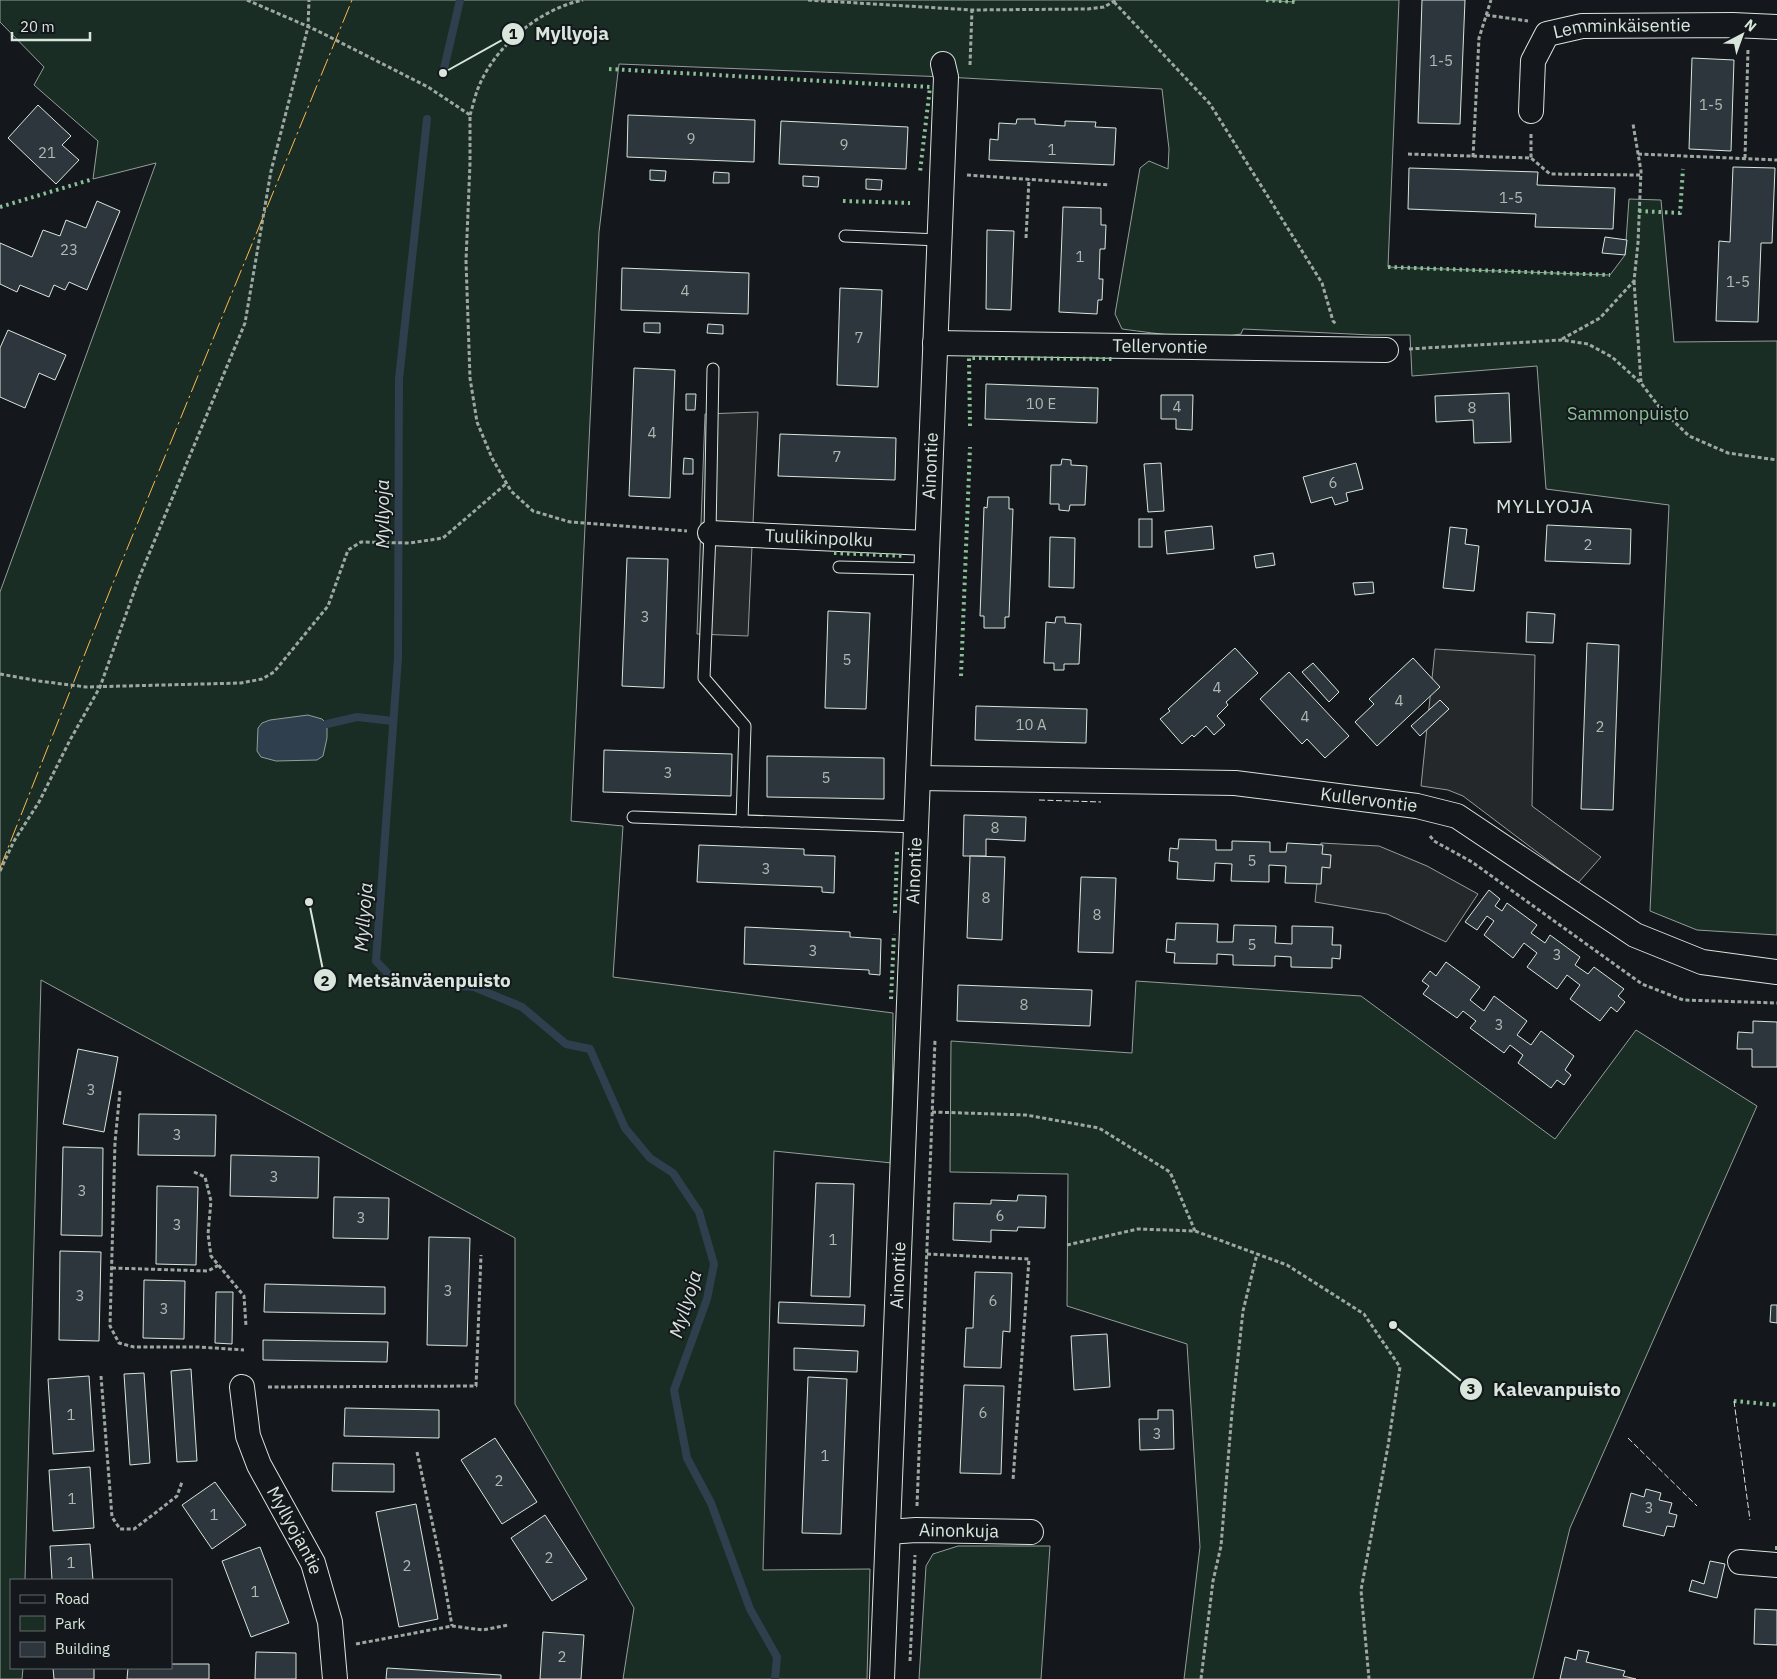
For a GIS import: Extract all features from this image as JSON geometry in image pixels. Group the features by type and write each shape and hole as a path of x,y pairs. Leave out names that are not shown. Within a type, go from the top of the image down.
{"street":[{"name":"Lemminkäisentie","path":"1531,111 1533,61 1547,34 1582,26 1777,27"},
{"name":"Ainontie","path":"882,1679 946,77 943,64"},
{"name":"Tellervontie","path":"935,343 1386,350"},
{"name":"Tuulikinpolku","path":"710,533 927,543"},
{"name":"Kullervontie","path":"918,778 1235,783 1424,808 1457,816 1634,935 1702,962 1777,972"},
{"name":"Myllyojantie","path":"242,1387 248,1436 259,1465 313,1563 330,1622 335,1679"},
{"name":"Ainonkuja","path":"888,1532 916,1530 1031,1532"},
{"path":"1740,1562 1777,1565"}],"lane":[{"path":"845,236 939,240"},
{"path":"713,369 710,533 704,678 745,726 742,821"},
{"path":"839,567 926,569"},
{"path":"633,818 916,827"}],"path":[{"path":"247,0 308,26 428,87 470,115"},
{"path":"0,871 14,841 40,802 70,740 100,686 139,578 245,323 271,171 308,26 309,0"},
{"path":"584,0 569,3 545,15 518,34 495,58 484,77 470,115 466,261 470,378 477,422 492,458 512,491 533,511 570,522 710,533"},
{"path":"808,0 972,10 1088,9 1104,7 1115,1 1210,104 1322,283 1333,321 1362,350"},
{"path":"1473,157 1479,38 1491,0"},
{"path":"1486,15 1529,21 1547,34"},
{"path":"1745,158 1749,26"},
{"path":"1633,124 1640,175 1638,242 1634,281 1641,383"},
{"path":"1408,154 1532,158 1550,174 1640,175"},
{"path":"1638,154 1777,160"},
{"path":"942,172 1109,185"},
{"path":"1026,238 1029,179"},
{"path":"1562,340 1600,318 1634,281"},
{"path":"1386,350 1562,340 1588,344 1612,357 1641,383 1660,408 1689,436 1728,453 1777,460"},
{"path":"0,674 86,687 240,683 262,679 274,672 328,606 348,550 361,542 368,541 410,543 443,538 507,483"},
{"path":"120,1091 115,1142 110,1326 119,1343 134,1346 199,1346 244,1350"},
{"path":"932,1112 1026,1115 1100,1128 1170,1172 1195,1231"},
{"path":"194,1172 205,1177 211,1201 208,1234 211,1256 244,1296 246,1326"},
{"path":"1067,1245 1138,1229 1195,1231 1287,1265 1364,1314 1400,1367 1388,1446 1361,1590 1369,1679"},
{"path":"927,1254 1028,1259 1014,1480"},
{"path":"1201,1679 1213,1581 1221,1546 1232,1412 1243,1312 1257,1254"},
{"path":"242,1387 476,1386 481,1255"},
{"path":"112,1268 208,1271 219,1265"},
{"path":"101,1376 112,1517 120,1529 134,1529 154,1514 177,1496 182,1482"},
{"path":"417,1452 441,1563 452,1626"},
{"path":"350,1644 452,1626 483,1630 508,1624"}],"green space":[{"name":"Sammonpuisto","path":"0,0 1266,0 1294,2 1295,0 1399,0 1388,267 1610,275 1625,255 1629,199 1661,200 1674,342 1777,341 1777,935 1697,930 1650,911 1669,505 1546,489 1537,366 1412,376 1410,335 1243,329 1241,334 1196,337 1122,329 1115,314 1140,168 1149,161 1168,169 1169,149 1162,89 946,77 619,64 599,232 571,821 623,826 613,977 893,1013 892,1163 774,1151 763,1570 870,1569 867,1679 623,1679 634,1608 515,1404 515,1238 41,980 25,1579 10,1579 10,1669 23,1669 22,1679 0,1679 0,592 156,163 93,179 98,141 34,85 44,67 0,22"},
{"path":"1136,981 1361,996 1555,1139 1636,1030 1757,1106 1570,1528 1533,1679 1184,1679 1200,1547 1187,1344 1067,1306 1068,1174 950,1172 951,1041 1132,1053"},
{"path":"958,1546 1050,1546 1041,1679 919,1679 926,1566 933,1554"}],"shaded area":[{"path":"758,412 748,636 697,634 705,414"},
{"path":"1435,649 1535,655 1532,806 1601,857 1578,883 1463,796 1448,790 1421,786"},
{"path":"1321,843 1379,846 1427,866 1478,894 1446,942 1387,914 1315,902"}],"water":[{"path":"308,715 322,719 327,724 327,738 323,756 317,760 276,761 261,757 257,751 258,728 262,723 270,720"}],"building":[{"path":"1422,0 1465,0 1460,124 1418,123"},
{"path":"1692,58 1734,60 1731,151 1689,149"},
{"path":"38,105 71,136 62,145 79,160 56,184 8,138"},
{"path":"628,115 755,120 754,162 627,157"},
{"path":"1017,119 1035,119 1035,124 1065,126 1065,121 1096,122 1095,127 1116,128 1114,165 989,160 990,139 998,140 999,123 1016,124"},
{"path":"781,121 908,127 906,169 779,164"},
{"path":"1733,167 1775,168 1772,243 1761,243 1758,322 1716,321 1719,241 1730,242"},
{"path":"1409,168 1538,172 1537,185 1615,188 1613,229 1535,227 1536,214 1408,209"},
{"path":"650,170 666,171 665,181 650,180"},
{"path":"714,172 729,173 729,183 713,183"},
{"path":"803,176 819,177 818,187 803,186"},
{"path":"866,179 882,180 881,190 866,189"},
{"path":"97,201 120,211 87,290 69,282 65,290 54,285 49,297 20,285 17,292 0,284 0,243 32,257 43,230 60,236 66,220 86,228"},
{"path":"1063,207 1101,208 1101,225 1106,225 1105,249 1100,249 1099,279 1103,279 1102,300 1098,300 1097,314 1059,312"},
{"path":"987,230 1014,231 1011,310 986,309"},
{"path":"1605,237 1627,240 1625,255 1602,253"},
{"path":"622,268 749,273 748,314 621,310"},
{"path":"840,288 882,290 878,387 837,385"},
{"path":"644,323 660,323 660,333 644,332"},
{"path":"708,324 723,325 723,334 707,333"},
{"path":"8,330 66,355 55,380 39,373 25,408 0,397 0,348"},
{"path":"634,368 675,370 670,498 629,496"},
{"path":"986,384 1098,388 1097,423 985,419"},
{"path":"1509,393 1511,442 1474,443 1473,420 1436,422 1435,396"},
{"path":"686,394 696,394 695,410 686,410"},
{"path":"1161,395 1193,395 1192,430 1176,429 1176,419 1161,419"},
{"path":"780,434 896,438 895,480 778,476"},
{"path":"684,458 693,459 693,474 683,474"},
{"path":"1062,459 1071,460 1071,465 1087,466 1085,505 1070,505 1069,511 1059,510 1059,504 1050,504 1051,465 1061,465"},
{"path":"1161,463 1164,511 1148,512 1144,464"},
{"path":"1356,463 1363,489 1346,493 1348,501 1335,505 1332,497 1311,503 1303,477"},
{"path":"988,497 1009,497 1009,509 1013,509 1009,617 1005,617 1005,628 984,628 984,616 980,616 984,507 987,508"},
{"path":"1139,519 1152,519 1152,547 1139,547"},
{"path":"1547,525 1631,529 1630,564 1545,561"},
{"path":"1212,526 1214,549 1167,554 1165,531"},
{"path":"1450,527 1467,529 1465,544 1479,546 1474,591 1443,588"},
{"path":"1050,537 1075,538 1074,588 1049,587"},
{"path":"1273,553 1275,565 1256,568 1254,556"},
{"path":"627,558 668,559 664,688 622,686"},
{"path":"1373,582 1374,593 1355,595 1353,583"},
{"path":"828,611 870,613 866,709 825,708"},
{"path":"1527,612 1555,614 1553,643 1526,642"},
{"path":"1056,617 1065,617 1065,623 1081,624 1079,664 1064,664 1064,670 1054,670 1054,663 1044,663 1046,622 1055,623"},
{"path":"1587,643 1619,645 1613,810 1581,809"},
{"path":"1235,648 1258,673 1226,702 1228,705 1217,716 1225,725 1214,735 1206,726 1194,737 1192,735 1182,744 1160,719 1170,711 1168,709"},
{"path":"1413,658 1440,687 1377,746 1355,722 1374,704 1369,699"},
{"path":"1313,663 1339,692 1329,702 1302,672"},
{"path":"1289,672 1349,736 1325,758 1307,739 1302,744 1260,699"},
{"path":"1440,700 1449,709 1420,736 1411,726"},
{"path":"976,706 1087,709 1086,743 975,740"},
{"path":"604,750 732,754 731,796 603,792"},
{"path":"767,756 884,758 884,799 767,797"},
{"path":"964,815 1026,817 1025,841 986,839 986,856 963,856"},
{"path":"1179,839 1216,840 1216,850 1232,850 1232,841 1270,842 1270,852 1286,852 1287,843 1323,845 1322,854 1331,855 1330,868 1322,867 1321,884 1285,883 1286,866 1269,865 1269,882 1231,881 1232,864 1215,863 1214,881 1177,879 1178,862 1169,861 1170,848 1178,849"},
{"path":"699,845 804,849 804,855 835,856 834,893 822,892 822,887 697,882"},
{"path":"970,856 1005,857 1002,940 967,938"},
{"path":"1081,877 1116,878 1113,953 1078,952"},
{"path":"1489,890 1500,899 1495,906 1502,911 1507,903 1537,925 1531,933 1545,943 1550,935 1580,957 1575,965 1588,974 1594,967 1624,989 1618,996 1625,1002 1617,1012 1611,1007 1600,1021 1570,999 1580,985 1567,975 1557,989 1527,967 1537,953 1524,943 1513,958 1484,935 1494,921 1487,916 1477,930 1465,922"},
{"path":"1176,923 1218,924 1217,942 1233,942 1234,925 1276,926 1275,943 1292,944 1292,926 1333,927 1332,945 1341,945 1340,959 1332,958 1332,968 1291,967 1291,957 1275,956 1275,966 1233,965 1233,955 1217,954 1217,964 1174,963 1175,953 1166,952 1167,939 1175,940"},
{"path":"745,927 850,932 850,937 881,939 880,975 869,974 869,970 744,964"},
{"path":"1446,962 1480,987 1470,1000 1484,1011 1494,996 1527,1021 1517,1035 1531,1045 1541,1031 1574,1056 1565,1070 1571,1075 1564,1085 1557,1080 1551,1088 1518,1063 1523,1055 1510,1045 1504,1053 1470,1028 1476,1021 1463,1011 1457,1018 1423,994 1429,986 1422,981 1430,971 1436,976"},
{"path":"958,985 1092,990 1090,1026 957,1021"},
{"path":"1753,1021 1777,1022 1777,1067 1752,1067 1752,1049 1737,1049 1738,1032 1753,1033"},
{"path":"78,1049 118,1057 104,1132 63,1124"},
{"path":"139,1114 216,1115 215,1156 138,1155"},
{"path":"63,1147 103,1148 102,1236 61,1235"},
{"path":"231,1155 319,1157 318,1198 230,1196"},
{"path":"816,1183 854,1184 850,1297 811,1296"},
{"path":"157,1186 198,1187 196,1265 156,1264"},
{"path":"1018,1195 1046,1196 1045,1228 1018,1227 1017,1231 991,1230 991,1242 953,1240 954,1203 991,1204 991,1200 1017,1201"},
{"path":"334,1197 389,1198 388,1239 333,1238"},
{"path":"429,1237 470,1238 467,1346 427,1345"},
{"path":"60,1251 101,1252 99,1341 59,1340"},
{"path":"975,1272 1012,1273 1010,1332 1003,1331 1001,1368 964,1367 966,1328 973,1328"},
{"path":"144,1280 185,1281 184,1339 143,1338"},
{"path":"265,1284 385,1287 385,1314 264,1312"},
{"path":"216,1292 233,1292 232,1344 215,1343"},
{"path":"779,1302 865,1305 864,1326 778,1323"},
{"path":"1771,1305 1777,1305 1777,1323 1770,1322"},
{"path":"1107,1334 1110,1387 1074,1390 1071,1336"},
{"path":"263,1340 388,1342 387,1362 263,1360"},
{"path":"794,1348 858,1351 857,1372 794,1370"},
{"path":"191,1369 197,1461 177,1462 171,1371"},
{"path":"144,1373 150,1463 130,1465 124,1374"},
{"path":"89,1376 94,1451 53,1454 48,1379"},
{"path":"808,1377 847,1379 841,1534 802,1533"},
{"path":"964,1385 1004,1386 1001,1474 960,1473"},
{"path":"345,1408 439,1410 439,1438 344,1436"},
{"path":"1158,1410 1173,1410 1174,1449 1140,1450 1139,1419 1158,1419"},
{"path":"495,1438 537,1502 502,1524 461,1460"},
{"path":"333,1463 394,1464 394,1492 332,1491"},
{"path":"90,1467 94,1528 53,1531 49,1470"},
{"path":"215,1482 246,1525 212,1549 182,1505"},
{"path":"1646,1489 1661,1493 1659,1500 1672,1503 1669,1513 1677,1515 1674,1527 1667,1526 1664,1536 1623,1526 1631,1493 1644,1497"},
{"path":"416,1504 438,1619 399,1627 376,1512"},
{"path":"545,1515 587,1579 552,1601 511,1538"},
{"path":"90,1544 93,1579 52,1579 50,1546"},
{"path":"260,1547 289,1623 251,1637 222,1561"},
{"path":"1710,1561 1725,1564 1717,1598 1689,1591 1692,1580 1704,1584"},
{"path":"1755,1609 1777,1610 1777,1645 1754,1644"},
{"path":"543,1632 584,1635 581,1679 540,1679"},
{"path":"1578,1650 1589,1652 1586,1662 1625,1671 1623,1676 1636,1679 1560,1679 1565,1657 1576,1660"},
{"path":"256,1652 296,1653 296,1679 255,1679"},
{"path":"172,1664 209,1664 209,1679 127,1679 128,1669 172,1669"},
{"path":"387,1668 501,1675 501,1679 386,1679"},
{"path":"53,1669 94,1669 94,1679 54,1679"}],"waterway":[{"name":"Myllyoja","path":"443,73 460,0"},
{"name":"Myllyoja","path":"427,119 399,379 398,658 376,961 395,981 474,987 522,1007 566,1044 590,1049 625,1128 650,1158 673,1173 699,1212 714,1264 707,1299 674,1390 687,1458 711,1503 750,1609 777,1657 775,1679"},
{"path":"327,724 357,717 393,721"}],"hedge":[{"path":"1266,0 1295,2 1295,0"},
{"path":"609,69 930,87 920,172"},
{"path":"1639,211 1680,213 1683,169"},
{"path":"0,207 93,179"},
{"path":"843,201 910,203"},
{"path":"1388,267 1610,275"},
{"path":"970,426 969,358 1112,359"},
{"path":"961,676 970,447"},
{"path":"834,553 905,556"},
{"path":"895,913 897,852"},
{"path":"891,999 894,934"},
{"path":"1734,1401 1777,1405"}],"fence":[{"path":"1039,800 1101,802"},
{"path":"1734,1401 1750,1520"},
{"path":"1628,1438 1697,1506"}],"power":[{"path":"0,868 111,588 352,0"}],"place":[{"name":"Myllyoja","path":"443,73"},
{"name":"Metsänväenpuisto","path":"309,902"},
{"name":"Kalevanpuisto","path":"1393,1325"}],"district":[{"name":"MYLLYOJA","path":"1545,506"}]}
